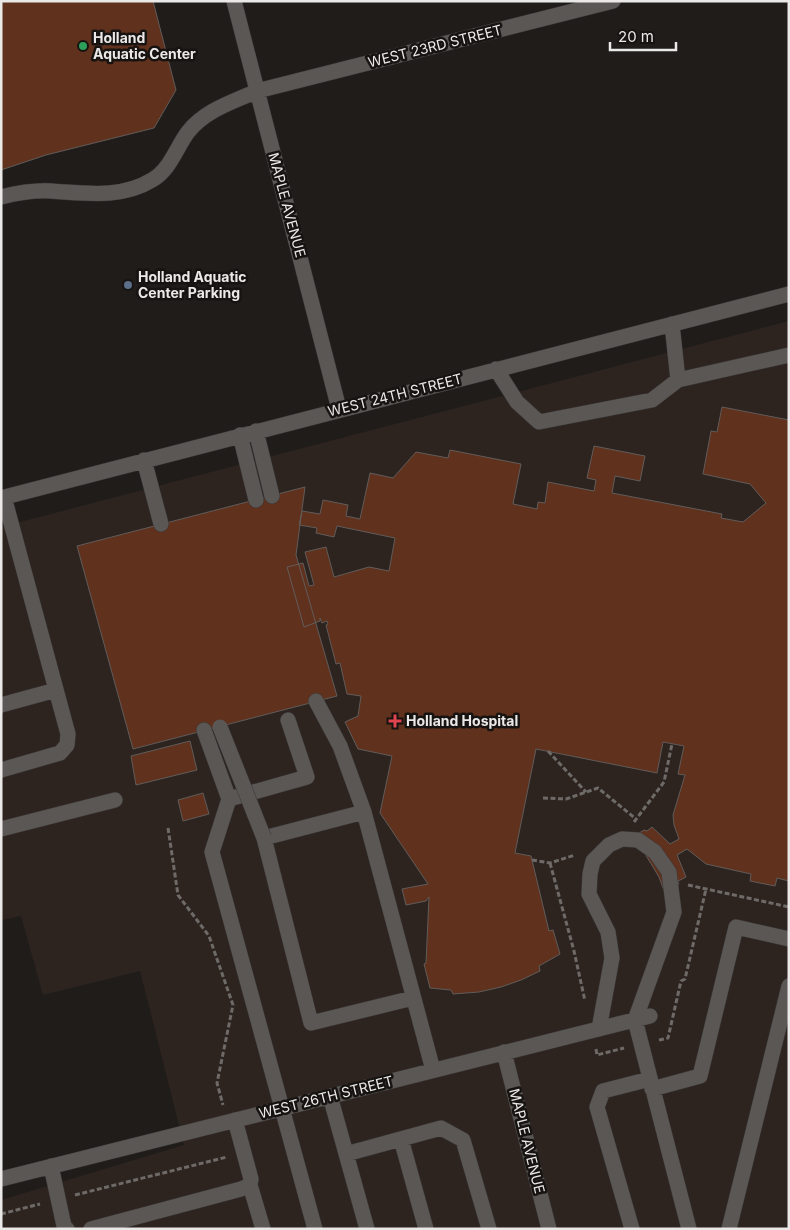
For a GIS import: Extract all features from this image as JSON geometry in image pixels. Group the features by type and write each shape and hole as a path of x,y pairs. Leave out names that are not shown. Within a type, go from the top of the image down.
{"street":[{"name":"MAPLE AVENUE","path":"234,1 340,409"},
{"name":"WEST 23RD STREET","path":"1,196 30,191 96,195 137,187 151,181 168,166 189,130 203,117 257,91 614,1"},
{"name":"WEST 24TH STREET","path":"2,497 789,294"},
{"path":"672,324 678,380"},
{"path":"496,369 517,402 539,422 652,400 678,380 789,355"},
{"path":"256,431 272,496"},
{"path":"240,435 256,500"},
{"path":"144,460 161,524"},
{"path":"1,770 60,753 67,745 68,734 2,497"},
{"path":"1,705 56,690"},
{"path":"316,701 340,746 364,812 432,1070"},
{"path":"229,799 307,777 288,720"},
{"path":"220,727 264,838 311,1023 413,998"},
{"path":"204,730 229,799 212,852 315,1229"},
{"path":"1,829 114,800"},
{"path":"264,838 364,812"},
{"path":"599,1029 612,958 608,932 589,894 590,874 593,861 610,845 624,839 638,840 656,852 669,872 674,912 635,1020 688,1229"},
{"path":"632,1229 597,1107 604,1091 700,1076 736,927 789,939"},
{"path":"729,1229 789,986"},
{"name":"WEST 26TH STREET","path":"1,1179 650,1016"},
{"name":"MAPLE AVENUE","path":"504,1052 549,1229"},
{"path":"330,1096 367,1229"},
{"path":"231,1121 252,1179 250,1186 263,1229"},
{"path":"346,1154 441,1128 463,1140 489,1229"},
{"path":"401,1139 426,1229"},
{"path":"50,1166 64,1226 67,1229"},
{"path":"91,1229 250,1186"}],"path":[{"path":"624,839 636,818 664,782 672,744"},
{"path":"548,751 586,792"},
{"path":"544,798 566,799 598,788 636,818"},
{"path":"168,828 178,895 209,936 233,1005 217,1083 231,1121"},
{"path":"532,860 550,863"},
{"path":"670,880 789,908"},
{"path":"1,1214 231,1156"}],"shaded area":[{"name":"Holland Hospital","path":"789,321 789,1229 1,1229 1,1200 184,1145 140,971 43,995 21,916 1,920 1,527"}],"building":[{"name":"Holland Aquatic Center","path":"1,1 153,1 176,90 154,128 46,155 1,170"},
{"name":"Holland Hospital","path":"722,407 789,420 789,881 777,878 775,886 750,881 751,874 706,864 687,849 677,855 686,877 678,881 679,884 665,893 659,877 644,852 630,839 652,827 670,844 679,839 673,815 685,775 678,774 684,746 663,742 657,773 536,749 515,853 531,856 549,931 553,930 560,954 539,966 540,971 501,987 479,992 453,994 451,990 430,988 424,964 426,963 429,897 426,901 406,905 402,889 428,884 380,813 392,756 358,749 345,722 358,716 361,696 347,694 340,663 336,664 326,625 328,624 327,621 322,623 320,618 320,621 304,627 287,567 303,563 309,586 314,585 305,552 326,547 334,577 369,567 389,571 395,538 337,526 334,537 316,533 317,528 299,525 302,511 320,514 323,500 348,505 346,516 360,519 370,473 393,478 416,452 448,458 450,450 521,464 513,504 537,509 538,502 545,503 548,482 594,491 596,480 587,478 594,446 645,456 640,481 615,476 612,493 722,514 721,518 743,522 766,503 750,484 703,474 711,431 717,432"},
{"path":"305,487 296,555 337,696 133,749 77,546"},
{"path":"190,741 197,770 136,785 131,756"},
{"path":"203,793 209,814 183,821 178,800"}],"place":[{"name":"Holland Aquatic Center","path":"83,46"},
{"name":"Holland Aquatic Center Parking","path":"128,285"},
{"name":"Holland Hospital","path":"395,721"}]}
